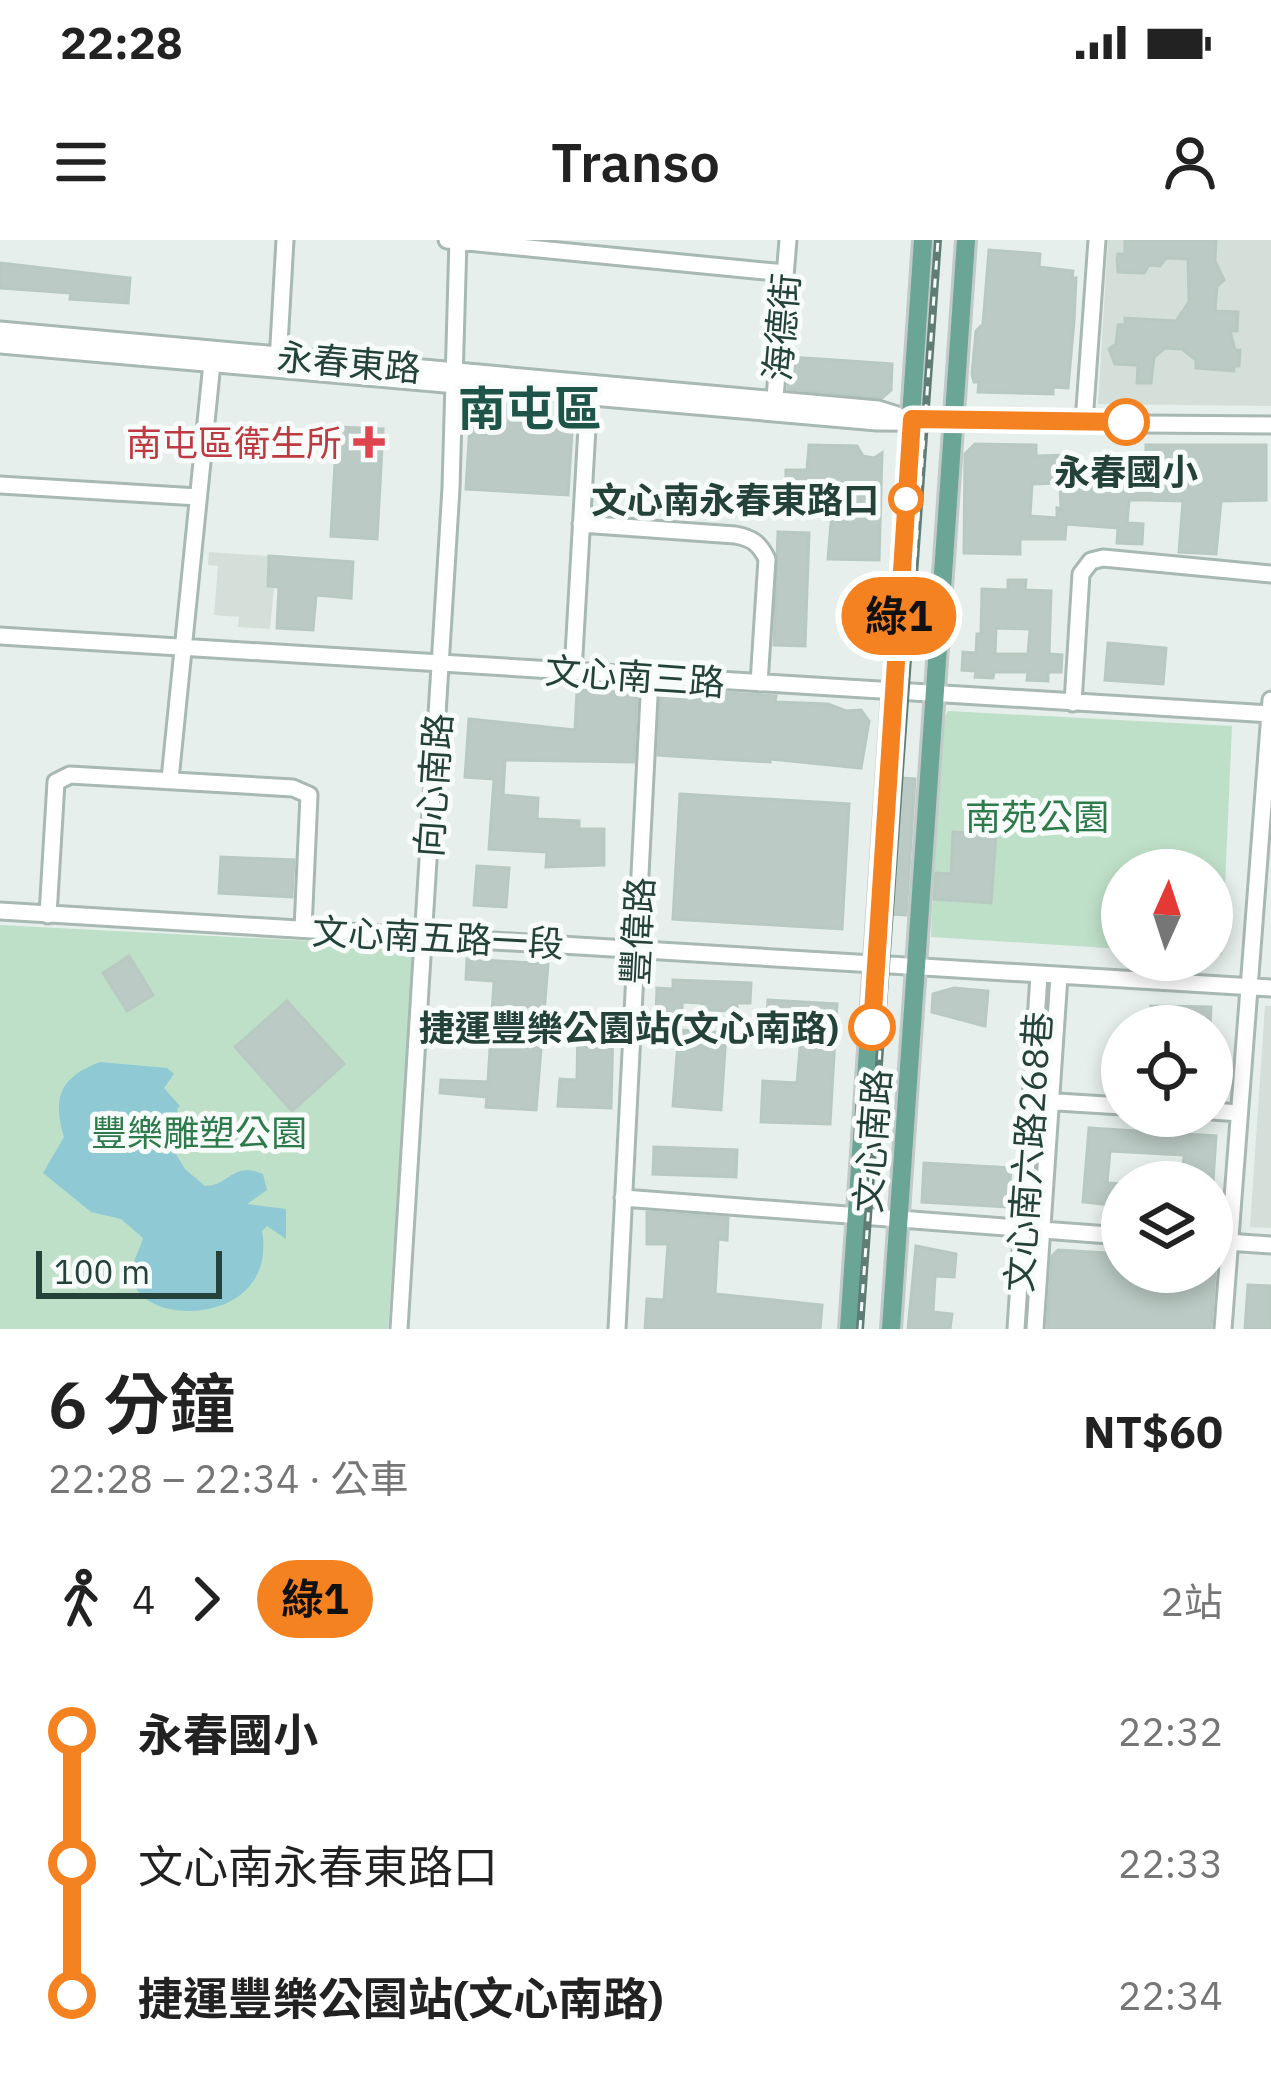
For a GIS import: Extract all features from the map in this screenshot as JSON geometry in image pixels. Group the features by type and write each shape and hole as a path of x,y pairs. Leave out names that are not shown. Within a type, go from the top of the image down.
{"main road":[{"name":"文心南路","path":"849,1329 923,240"},
{"name":"文心南路","path":"891,1329 966,240"}],"street":[{"path":"278,364 285,240"},
{"path":"447,240 785,273"},
{"name":"海德街","path":"775,407 788,240"},
{"path":"1084,422 1097,240"},
{"name":"向心南路","path":"399,1329 456,380 458,241"},
{"name":"永春東路","path":"0,330 278,364 775,407 878,409 912,419 1271,425"},
{"name":"永春東路","path":"0,345 212,357"},
{"path":"170,779 212,357"},
{"path":"573,672 589,391"},
{"path":"0,485 198,497"},
{"path":"581,524 735,535 760,545 767,559 759,683"},
{"path":"1073,703 1081,574 1091,561 1103,558 1271,574"},
{"name":"文心南三路","path":"0,636 1271,714"},
{"name":"豐偉路","path":"617,1329 650,676"},
{"path":"1232,1161 1271,700"},
{"path":"48,915 56,782 70,775 170,779 292,788 309,795 303,929"},
{"name":"文心南五路一段","path":"0,911 917,968"},
{"path":"917,968 1271,988"},
{"name":"文心南六路268巷","path":"1040,975 1042,1101"},
{"name":"文心南六路268巷","path":"1035,1329 1034,1230 1042,1101 1059,976"},
{"path":"1042,1101 1101,1105"},
{"path":"1233,1113 1239,1113"},
{"path":"623,1198 1101,1235"},
{"name":"文心南六路268巷","path":"1016,1329 1034,1230"},
{"path":"1233,1243 1271,1245"},
{"path":"1222,1293 1223,1329"}],"shaded area":[{"name":"永春國小","path":"1108,240 1271,240 1271,406 1098,404"},
{"path":"209,552 269,556 268,586 274,587 270,629 238,627 239,617 214,615 218,566 208,565"},
{"path":"1265,1006 1271,1006 1271,1228 1250,1227"}],"green space":[{"name":"南苑公園","path":"948,711 1232,726 1227,849 1101,849 1101,948 931,937 940,726"},
{"name":"豐樂雕塑公園","path":"0,925 409,946 414,956 388,1329 0,1329"}],"water":[{"path":"100,1062 167,1068 174,1074 164,1088 180,1106 181,1124 164,1134 185,1169 205,1186 244,1170 263,1174 267,1190 247,1204 286,1209 286,1239 267,1226 262,1231 261,1263 249,1287 229,1302 204,1310 155,1304 139,1292 132,1274 143,1238 121,1219 91,1212 43,1173 64,1137 59,1111 62,1090 76,1075"}],"building":[{"path":"1125,240 1216,240 1215,261 1224,280 1217,286 1215,311 1238,312 1237,331 1230,331 1235,350 1240,350 1234,371 1196,368 1196,360 1182,349 1165,348 1154,357 1151,383 1137,383 1138,365 1115,364 1109,349 1116,344 1118,325 1125,325 1125,318 1176,321 1189,302 1188,259 1166,258 1160,266 1149,265 1144,273 1118,272 1118,254 1125,254"},
{"path":"989,250 1040,254 1039,267 1073,271 1068,388 1053,387 1053,394 978,392 979,382 974,382 972,374 976,331 983,324"},
{"path":"0,263 130,278 128,303 0,288"},
{"path":"790,357 892,364 891,390 882,398 788,389"},
{"path":"478,402 566,408 573,415 568,495 466,489 471,409"},
{"path":"337,427 383,429 377,539 331,536"},
{"path":"975,444 1036,445 1036,456 1073,455 1074,472 1115,471 1114,455 1146,454 1146,445 1266,445 1266,500 1221,501 1216,554 1179,552 1183,501 1145,500 1129,500 1127,523 1143,524 1142,544 1117,543 1118,528 1066,524 1065,539 1020,539 1020,554 964,553 965,454","holes":["1060,483 1061,509 1057,508 1057,518 1030,516 1032,484"]},
{"path":"809,445 857,446 863,456 874,458 882,453 879,560 828,559 832,511 786,511 786,470 807,470"},
{"path":"778,532 809,533 805,646 774,645"},
{"path":"269,556 353,562 351,598 316,595 313,630 277,628 279,587 268,586"},
{"path":"1008,580 1026,580 1025,590 1051,591 1049,654 1062,655 1061,672 1048,672 1048,681 1027,680 1028,672 994,672 993,678 962,670 963,652 976,653 977,634 981,634 982,589 1008,590","holes":["996,628 1030,629 1028,654 995,654"]},
{"path":"1108,643 1166,648 1163,684 1105,680"},
{"path":"661,689 776,696 775,702 861,710 869,721 861,768 658,755"},
{"path":"577,690 637,693 634,762 505,760 503,795 538,798 537,819 579,821 579,829 604,829 604,865 546,867 547,852 489,849 494,779 465,777 469,719 575,730"},
{"path":"900,778 915,779 906,915 891,914"},
{"path":"680,794 849,804 842,929 673,919"},
{"path":"953,832 996,835 991,903 934,899 936,873 951,874"},
{"path":"221,857 294,860 292,897 219,893"},
{"path":"477,866 509,868 506,907 474,905"},
{"path":"129,956 153,995 127,1011 103,973"},
{"path":"467,959 548,964 536,1110 486,1107 487,1097 440,1093 441,1080 488,1082 494,981 466,979"},
{"path":"673,980 751,983 750,1003 737,1003 737,1011 702,1010 702,1003 682,1002 682,1016 656,1015 657,988 673,989"},
{"path":"954,988 988,991 985,1026 932,1012 933,994"},
{"path":"768,1000 837,1004 830,1124 761,1122 763,1081 797,1083 801,1037 766,1035"},
{"path":"287,1001 344,1064 292,1111 235,1047"},
{"path":"578,1022 613,1024 611,1108 558,1106 560,1079 577,1080"},
{"path":"679,1030 726,1033 721,1110 673,1106"},
{"path":"1089,1128 1101,1129 1101,1137 1216,1137 1214,1161 1110,1151 1109,1161 1101,1161 1101,1204 1083,1202"},
{"path":"654,1147 737,1150 736,1177 653,1174"},
{"path":"924,1163 1011,1168 1008,1207 922,1202"},
{"path":"647,1212 728,1218 727,1240 718,1239 715,1294 822,1305 820,1329 645,1329 647,1299 664,1300 668,1244 647,1244"},
{"path":"916,1246 956,1254 954,1277 935,1276 933,1312 952,1314 950,1329 908,1329"},
{"path":"1058,1250 1101,1253 1101,1293 1214,1293 1211,1329 1047,1329 1052,1256"},
{"path":"1248,1285 1271,1286 1271,1329 1245,1329"}],"railway":[{"path":"860,1329 938,240"}],"bus line":[{"name":"綠1","path":"872,1027 912,419 1126,422"}],"place":[{"name":"永春國小","path":"1126,422"},
{"name":"南屯區衛生所","path":"369,442"},
{"name":"文心南永春東路口","path":"906,499"},
{"name":"捷運豐樂公園站(文心南路)","path":"872,1027"}],"district":[{"name":"南屯區","path":"530,408"}]}
